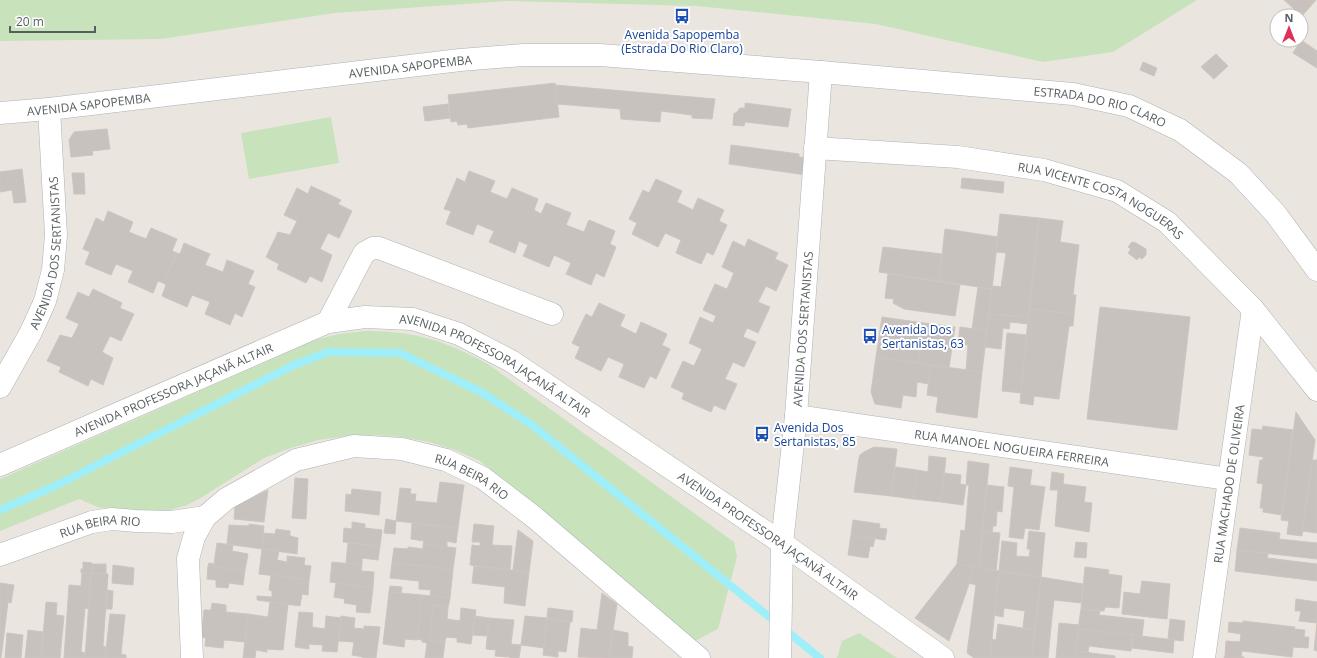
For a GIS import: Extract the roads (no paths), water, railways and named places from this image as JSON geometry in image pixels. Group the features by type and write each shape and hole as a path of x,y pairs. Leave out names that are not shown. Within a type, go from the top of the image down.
{"street":[{"name":"AVENIDA SAPOPEMBA","path":"0,113 460,60 523,56 600,55 821,72"},
{"name":"AVENIDA DOS SERTANISTAS","path":"780,653 782,543 796,416 821,72"},
{"name":"ESTRADA DO RIO CLARO","path":"821,72 1073,94 1128,106 1180,130 1238,173 1275,213 1317,270"},
{"name":"AVENIDA DOS SERTANISTAS","path":"0,387 31,332 45,301 53,270 56,235 49,108"},
{"name":"RUA VICENTE COSTA NOGUERAS","path":"815,148 958,157 1044,170 1117,191 1167,222 1253,309 1317,390"},
{"path":"328,322 364,253 373,248 379,248 552,314"},
{"name":"RUA MACHADO DE OLIVEIRA","path":"1204,658 1253,309"},
{"name":"AVENIDA PROFESSORA JAÇANÃ ALTAIR","path":"0,464 328,322 365,318 413,319 459,334 511,361 782,543 943,658"},
{"name":"RUA MANOEL NOGUEIRA FERREIRA","path":"796,416 1228,479"},
{"name":"RUA BEIRA RIO","path":"192,658 188,559 194,537 205,517 226,499 296,460 354,446 402,449 446,460 483,478 534,517 699,658"},
{"name":"RUA BEIRA RIO","path":"0,556 92,522 112,519 172,522 205,517"}],"waterway":[{"path":"0,510 53,487 292,366 328,352 400,353 481,392 532,425 820,658"}],"place":[{"name":"Avenida Sapopemba (Estrada Do Rio Claro)","path":"682,16"},
{"name":"Avenida Dos Sertanistas, 63","path":"870,336"},
{"name":"Avenida Dos Sertanistas, 85","path":"762,434"}]}
